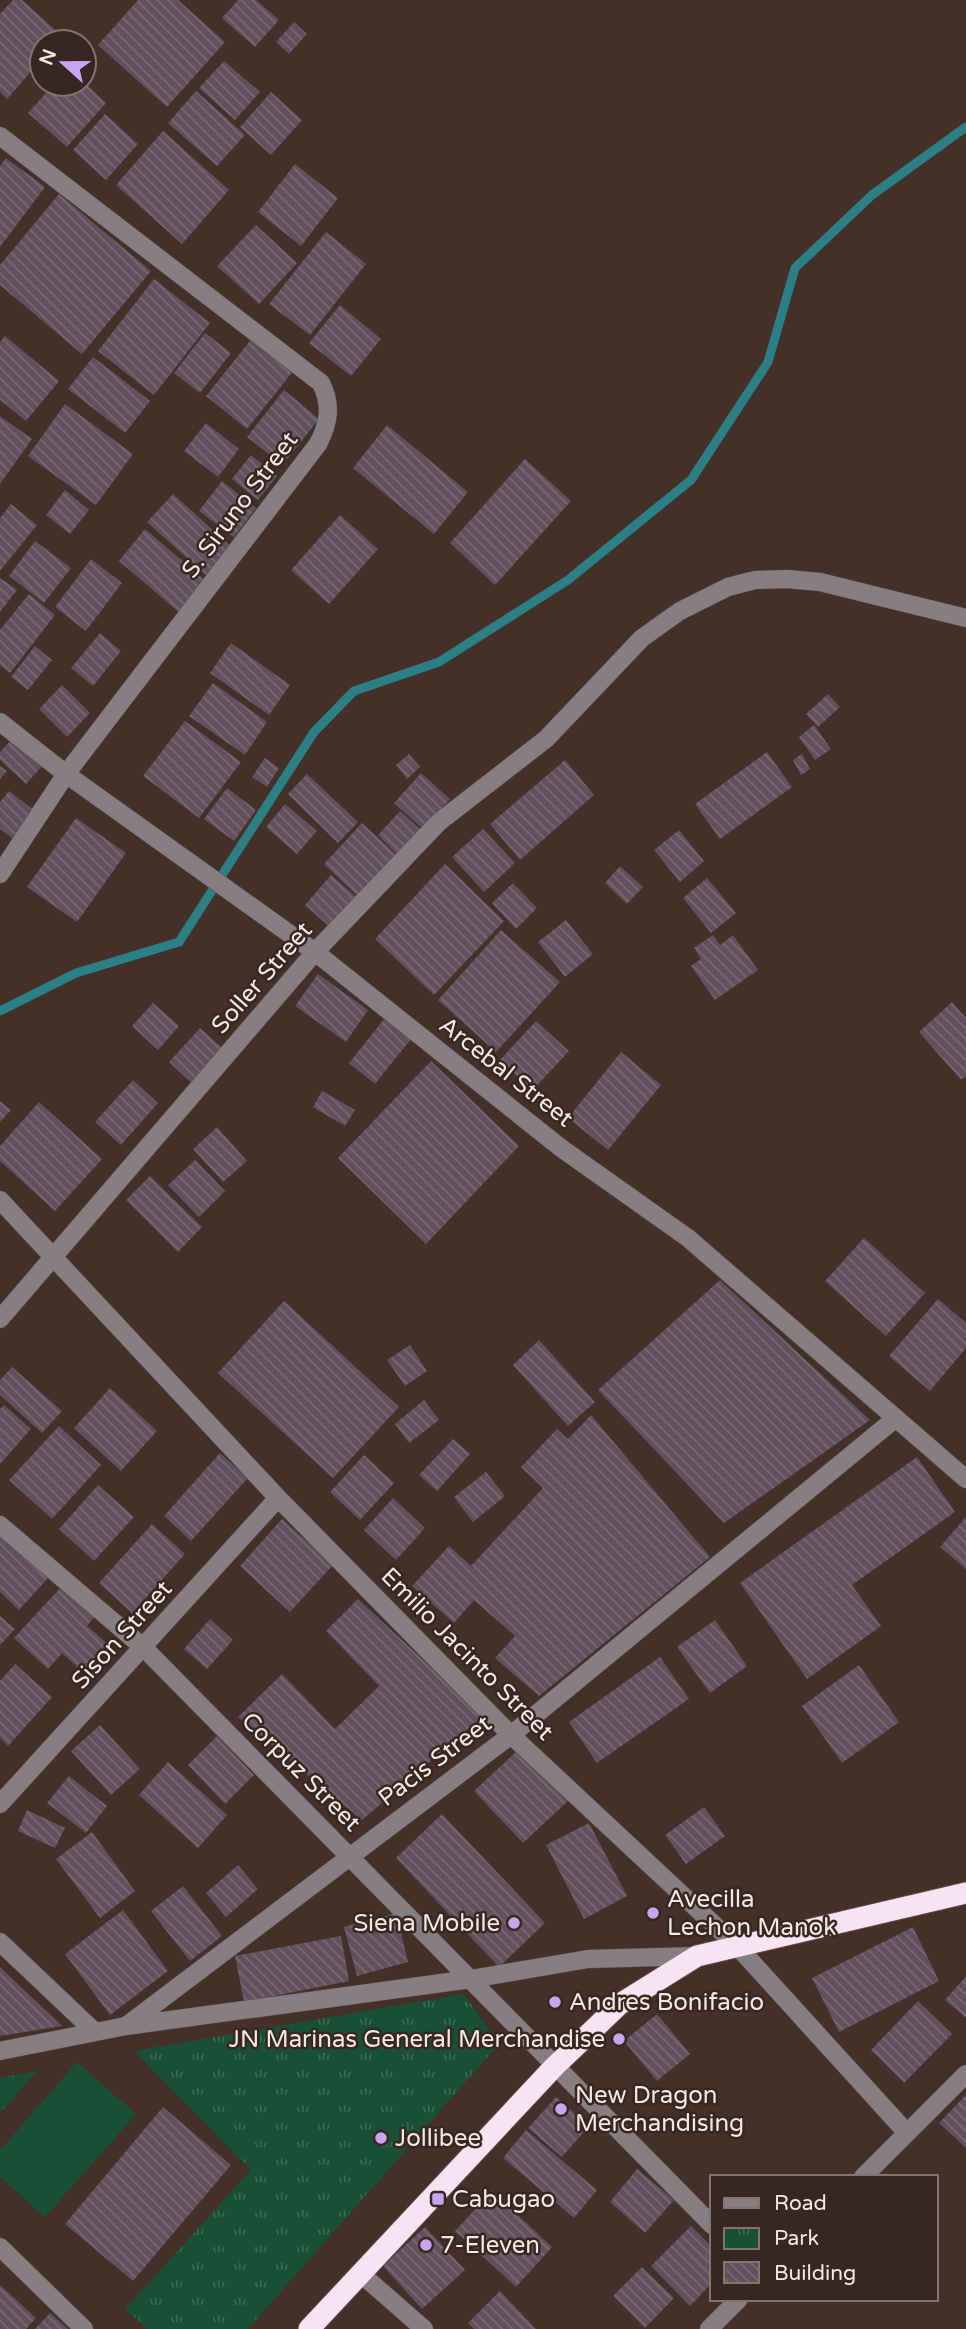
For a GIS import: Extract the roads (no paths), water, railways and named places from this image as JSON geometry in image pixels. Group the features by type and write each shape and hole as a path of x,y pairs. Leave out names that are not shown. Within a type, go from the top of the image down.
{"highway":[{"path":"309,2329 554,2067 620,2004 697,1956 966,1893"}],"street":[{"name":"S. Siruno Street","path":"0,136 321,383 328,397 327,426 318,444 66,775 0,874"},
{"name":"Soller Street","path":"0,1320 315,952 439,822 546,738 642,638 680,611 728,587 755,580 820,582 966,618"},
{"name":"Arcebal Street","path":"0,722 66,775 315,952 561,1148 688,1238 966,1479"},
{"name":"Emilio Jacinto Street","path":"0,1200 278,1498 511,1735 738,1947 907,2133"},
{"name":"Pacis Street","path":"126,2026 511,1735 896,1418"},
{"name":"Sison Street","path":"0,1804 278,1498"},
{"name":"Corpuz Street","path":"0,1525 144,1648 710,2223"},
{"path":"0,1942 95,2032"},
{"path":"0,2051 126,2026 471,1979 588,1959 697,1956"},
{"path":"865,2175 966,2074"},
{"path":"0,2248 84,2329"},
{"path":"360,2273 424,2329"},
{"path":"709,2329 737,2301"}],"waterway":[{"path":"0,1011 76,973 179,942 314,732 354,691 439,662 568,580 691,480 768,362 795,268 872,195 966,127"}],"place":[{"name":"Avecilla Lechon Manok","path":"653,1913"},
{"name":"Siena Mobile","path":"514,1923"},
{"name":"Andres Bonifacio","path":"555,2002"},
{"name":"JN Marinas General Merchandise","path":"619,2039"},
{"name":"New Dragon Merchandising","path":"561,2109"},
{"name":"Jollibee","path":"381,2138"},
{"name":"Cabugao","path":"438,2199"},
{"name":"7-Eleven","path":"426,2245"}]}
